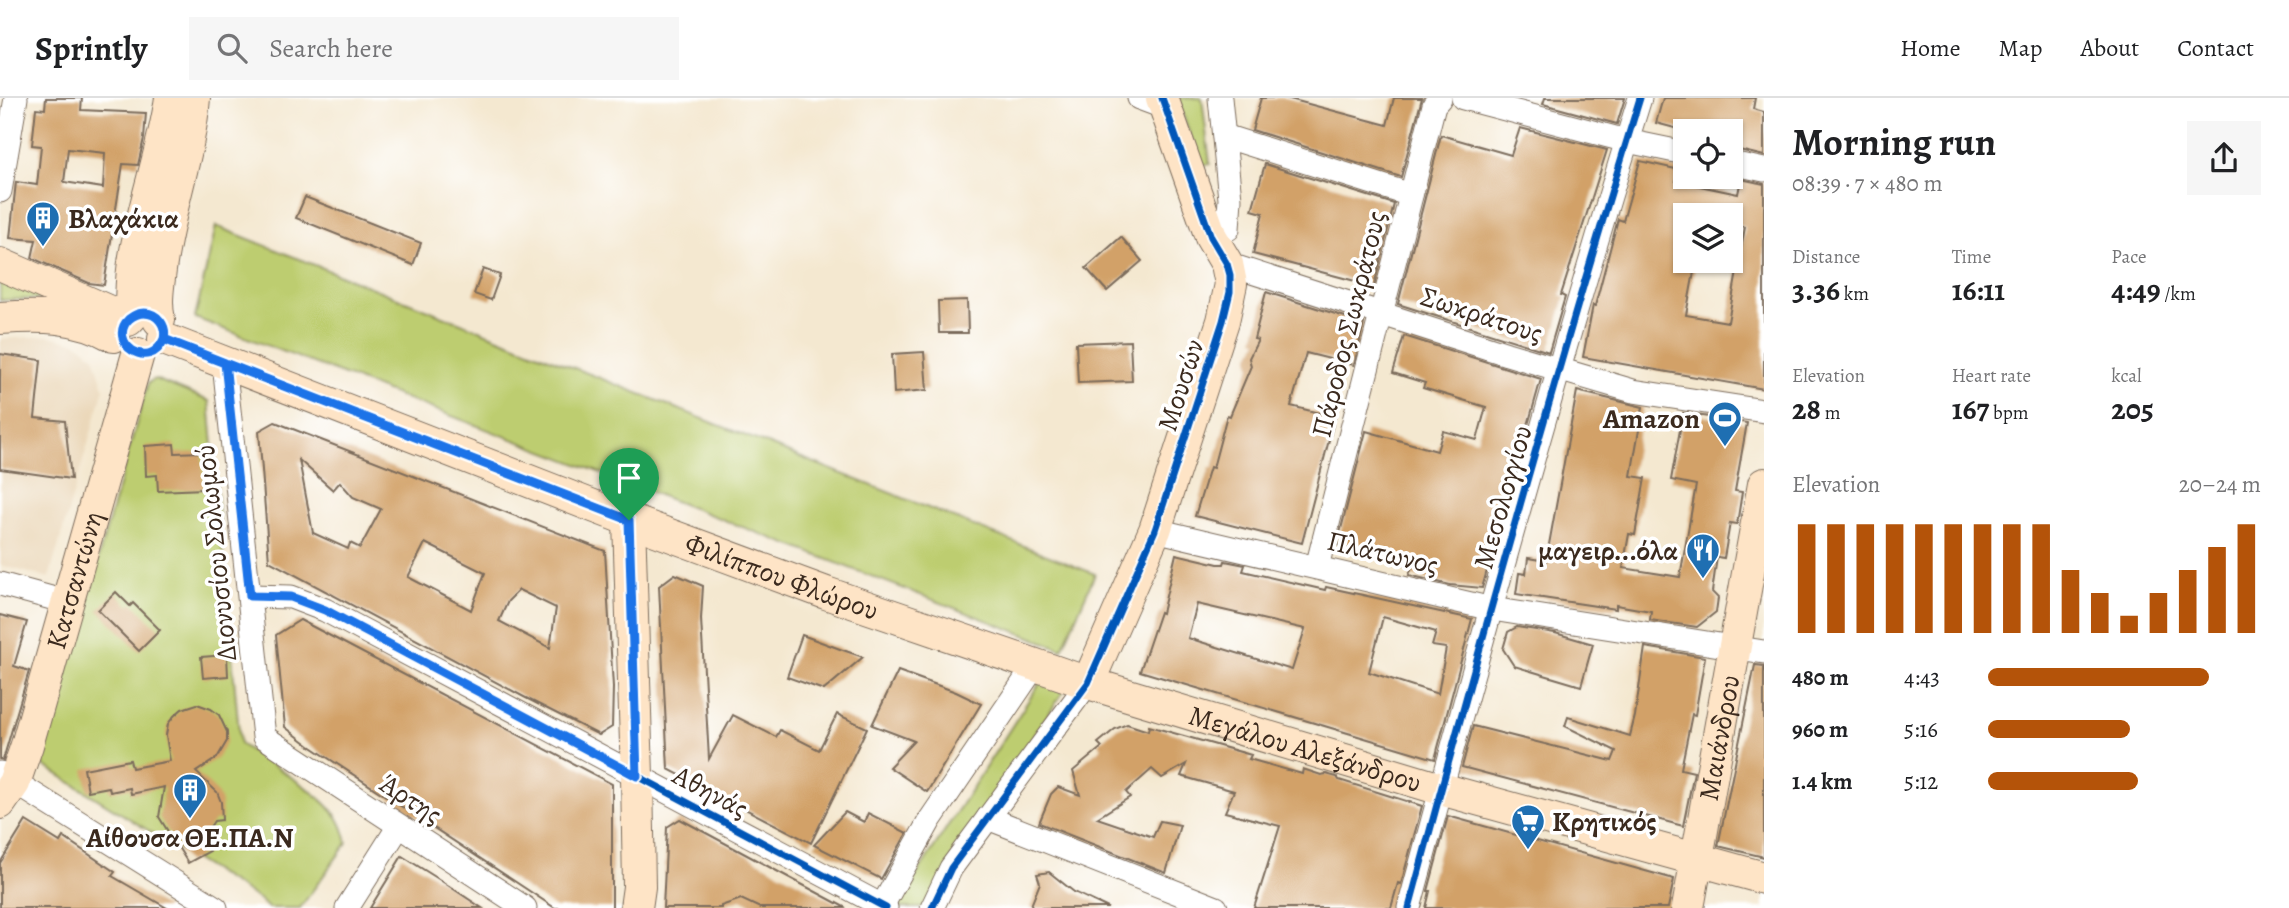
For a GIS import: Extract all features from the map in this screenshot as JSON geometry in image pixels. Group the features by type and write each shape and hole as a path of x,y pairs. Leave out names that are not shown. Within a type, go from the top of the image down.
{"main road":[{"path":"141,333 132,274 171,98"},
{"path":"141,333 157,300 161,261 187,146 194,98"},
{"name":"Μουσών","path":"1088,683 1155,530 1223,321 1231,284 1227,264 1211,237 1156,101"},
{"path":"0,264 141,333"},
{"name":"Φιλίππου Φλώρου","path":"0,318 43,317 78,320 98,327 141,333 826,593 1088,683"},
{"name":"Κατσαντώνη","path":"5,787 33,725 141,333"},
{"name":"Μαιάνδρου","path":"1688,908 1696,860 1750,650 1764,484"},
{"path":"629,520 637,776 639,887 636,908"},
{"name":"Μεγάλου Αλεξάνδρου","path":"1088,683 1441,789 1764,878"}],"street":[{"path":"0,191 16,98"},
{"path":"1211,237 1226,231 1230,222 1220,98"},
{"name":"Πάροδος Σωκράτους","path":"1317,567 1434,105 1440,98"},
{"path":"1464,98 1673,151"},
{"name":"Μεσολογγίου","path":"1409,908 1560,370 1640,98"},
{"path":"1224,136 1411,195"},
{"path":"1743,166 1764,170"},
{"name":"Σωκράτους","path":"1227,264 1560,370 1649,394 1764,411"},
{"name":"Διονυσίου Σολωμού","path":"225,363 264,737"},
{"name":"Πλάτωνος","path":"1155,530 1492,609 1750,650"},
{"path":"0,584 66,602"},
{"name":"Αθηνάς","path":"250,596 291,597 325,610 883,907"},
{"path":"883,907 930,821 1036,664"},
{"path":"932,908 951,868 1088,683"},
{"name":"Άρτης","path":"264,737 525,908"},
{"path":"5,787 216,908"},
{"path":"988,818 1201,906"},
{"path":"347,908 399,826"}],"shaded area":[{"path":"48,336 76,342 94,356 104,388 49,578 0,565 0,339"}],"green space":[{"path":"1177,98 1202,98 1210,164 1201,166"},
{"path":"216,226 1095,574 1062,649 195,318"},
{"path":"0,273 66,298 0,300"},
{"path":"155,379 209,401 240,744 319,797 337,817 347,843 300,908 268,908 260,900 40,763 148,383"},
{"path":"1041,681 1064,691 983,811 924,908 895,908"}],"building":[{"path":"46,98 82,98 81,110 146,113 138,165 123,164 104,285 89,283 32,258 36,240 10,238 16,182 37,185 41,146 32,145 36,108 45,109","holes":["68,149 105,153 103,188 64,182"]},
{"path":"1261,98 1286,98 1387,125 1394,98 1422,98 1401,177 1252,130"},
{"path":"1545,98 1625,98 1617,124 1543,104"},
{"path":"1663,98 1755,98 1753,109 1764,112 1764,156 1743,151 1743,119 1673,119 1673,128 1656,123"},
{"path":"1520,128 1607,150 1561,295 1565,297 1549,352 1398,304 1441,135 1511,155"},
{"path":"1640,161 1673,168 1673,189 1714,189 1738,194 1739,189 1743,189 1743,179 1764,184 1764,389 1583,357 1593,305 1595,306 1618,219 1623,221"},
{"path":"1265,164 1394,204 1374,286 1253,254 1263,213 1252,210"},
{"path":"305,197 421,243 413,265 296,218"},
{"path":"1121,237 1142,261 1107,291 1086,268"},
{"path":"483,269 500,275 491,300 474,294"},
{"path":"1266,292 1364,323 1354,365 1306,353 1291,406 1335,417 1302,543 1195,516 1210,467 1213,468 1227,415 1230,416 1251,366 1249,358 1258,340 1254,339"},
{"path":"967,300 968,333 939,333 938,301"},
{"path":"1404,336 1541,379 1482,588 1450,585 1409,575 1412,567 1337,545 1366,431 1437,451 1443,431 1477,440 1486,407 1423,388 1425,383 1393,373"},
{"path":"1130,341 1132,381 1078,383 1076,343"},
{"path":"924,352 927,390 894,393 892,354"},
{"path":"0,354 41,360 35,418 65,421 71,479 0,469"},
{"path":"1577,391 1643,407 1631,476 1645,478 1635,535 1629,534 1623,568 1680,577 1696,485 1671,480 1683,413 1747,423 1735,491 1742,492 1737,524 1730,523 1724,558 1717,557 1712,592 1718,598 1716,612 1697,627 1650,620 1651,611 1616,605 1616,609 1516,594 1519,573 1526,574 1528,558 1546,561"},
{"path":"275,422 605,551 613,687 612,727 599,735 269,561 259,431","holes":["299,460 333,490 340,482 353,497 381,509 360,548 350,543 348,549 313,533","425,543 485,573 471,610 408,577","519,590 556,608 550,648 499,621 508,601"]},
{"path":"174,444 175,453 202,452 204,489 158,491 157,475 146,476 145,446"},
{"path":"1176,554 1218,564 1224,564 1225,561 1245,565 1243,571 1472,619 1435,759 1140,671 1160,612 1162,613","holes":["1197,604 1305,629 1292,670 1188,638","1383,617 1436,632 1432,646 1446,648 1438,694 1369,672"]},
{"path":"675,574 703,586 701,619 709,759 733,715 776,737 780,730 819,750 837,714 867,728 811,843 668,769 659,586"},
{"path":"116,592 130,606 133,603 160,630 139,651 98,610"},
{"path":"0,615 27,622 14,666 29,671 3,760 0,759"},
{"path":"300,620 612,784 612,908 555,908 285,727 276,635"},
{"path":"1517,627 1555,633 1593,644 1581,686 1514,666 1503,649 1508,632"},
{"path":"802,635 863,657 824,690 787,677"},
{"path":"1645,647 1705,657 1695,715 1692,714 1681,769 1694,772 1683,826 1462,767 1473,726 1612,761 1616,751 1565,726 1568,717 1630,736"},
{"path":"227,655 228,676 203,678 201,657"},
{"path":"1755,665 1764,666 1764,857 1718,846"},
{"path":"898,671 981,704 927,792 889,767 914,741 872,725"},
{"path":"197,704 219,715 227,732 227,741 217,758 196,772 217,792 221,802 222,820 214,821 202,839 210,851 188,863 159,817 164,787 131,794 130,788 110,792 109,787 88,791 84,769 130,760 132,768 170,761 166,735 168,724 182,709"},
{"path":"1127,724 1148,731 1149,726 1251,755 1249,759 1302,774 1303,769 1337,777 1339,780 1422,806 1401,884 1398,883 1391,908 1254,908 1280,826 1225,812 1234,791 1181,776 1186,764 1162,778 1152,769 1126,792 1130,797 1097,818 1153,837 1160,821 1180,825 1166,873 1039,823 1051,794 1058,787 1080,795 1073,771 1102,747 1098,743 1115,729"},
{"path":"845,812 864,822 868,813 907,833 881,879 814,845"},
{"path":"1448,816 1674,879 1668,908 1426,908"},
{"path":"680,819 846,908 760,908 741,899 721,908 663,908 667,827"},
{"path":"26,821 60,842 63,837 115,872 112,876 167,908 0,908 0,863"},
{"path":"402,856 437,878 482,908 370,908"},
{"path":"1049,872 1074,892 1108,908 1030,908 1040,883 1037,874"}],"cycle path":[{"path":"932,908 951,868 1088,683 1155,530 1223,321 1230,292 1227,264 1211,237 1162,98"},
{"path":"1409,908 1521,502 1640,98"},
{"path":"250,596 291,597 325,610 886,908"}],"place":[{"name":"Βλαχάκια","path":"43,248"},
{"name":"Amazon","path":"1725,448"},
{"name":"μαγειρ...όλα","path":"1703,580"},
{"name":"Αίθουσα ΘΕ.ΠΑ.Ν","path":"190,820"},
{"name":"Κρητικός","path":"1528,851"}],"route":[{"path":"629,520 164,339 163,325 152,314 136,314 124,327 125,342 138,354 154,352 164,339 225,363 250,596 291,597 325,610 637,776 629,520"}]}
